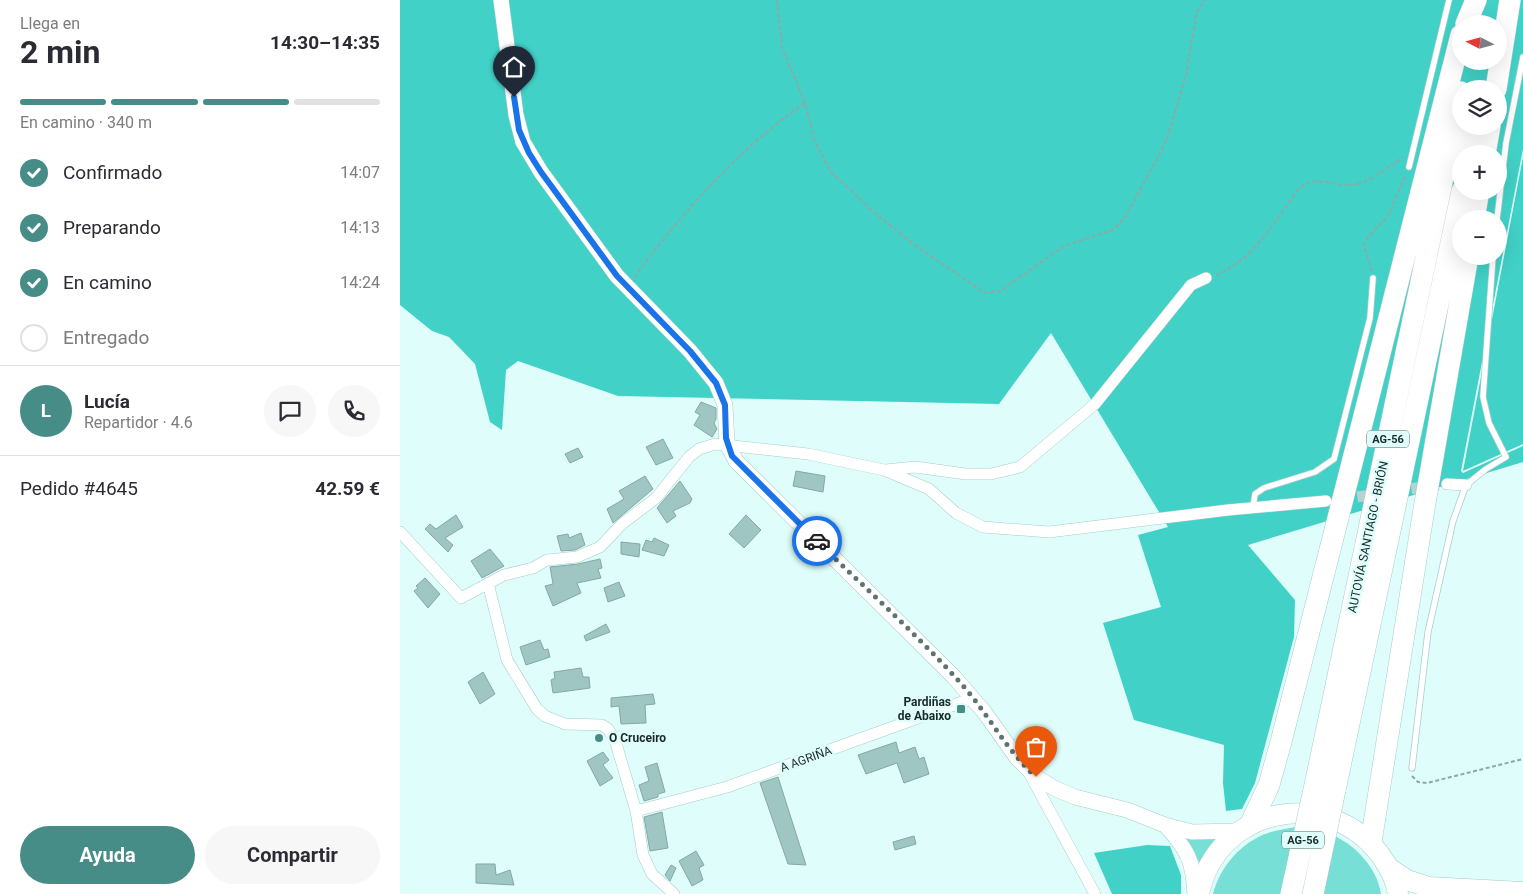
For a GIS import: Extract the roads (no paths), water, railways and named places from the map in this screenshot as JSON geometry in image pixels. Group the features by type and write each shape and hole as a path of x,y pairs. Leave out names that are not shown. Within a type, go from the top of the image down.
{"highway":[{"path":"1470,15 1478,0"},
{"path":"1476,15 1478,0"},
{"path":"1498,15 1500,0"},
{"path":"1497,80 1510,0"},
{"path":"1199,894 1202,880 1217,853 1245,827 1268,785 1281,742 1452,70"},
{"name":"AUTOVÍA SANTIAGO - BRIÓN","path":"1313,894 1325,788 1453,135"},
{"name":"AUTOVÍA SANTIAGO - BRIÓN","path":"1291,894 1325,788 1460,200"},
{"path":"1371,842 1424,509 1466,265"},
{"path":"1245,827 1282,813 1314,813 1345,823 1371,842 1389,868 1398,894"},
{"path":"1389,868 1407,880 1429,887 1523,892"}],"street":[{"path":"501,0 516,115 523,142 541,172 627,287 690,351 716,383 725,405 727,444 732,456 972,696 1026,768 1095,894"},
{"path":"884,470 915,467 966,474 991,474 1020,467 1095,404 1191,284 1206,278"},
{"path":"400,532 461,598 504,575 533,568 547,560 578,557 600,547 622,524 656,498 689,457 699,449 715,444 808,454 884,470 929,490 956,513 983,527 1048,532 1254,507 1326,501"},
{"path":"1447,484 1466,485"},
{"path":"488,583 507,660 537,709 551,720 565,724 602,725 608,729 615,740 626,771 636,811 642,854 652,874 674,894"},
{"name":"A AGRIÑA","path":"636,811 727,787 965,701 972,696"},
{"path":"1026,768 1045,783 1063,793 1127,810 1165,825 1204,833 1245,827"},
{"path":"1165,825 1183,845 1190,858 1194,870 1195,894"}],"lane":[{"path":"1409,166 1449,0"},
{"path":"1498,210 1506,143 1523,57"},
{"path":"1412,768 1428,632 1443,559 1466,485 1486,469 1506,458 1489,423 1483,397 1491,265"},
{"path":"1254,507 1255,494 1264,488 1315,472 1334,459 1370,318 1374,278"}],"tunnel":[{"path":"1395,491 1447,484"},
{"path":"1341,499 1379,494"}],"place":[{"name":"Pardiñas de Abaixo","path":"961,709"},
{"name":"O Cruceiro","path":"599,738"}]}
